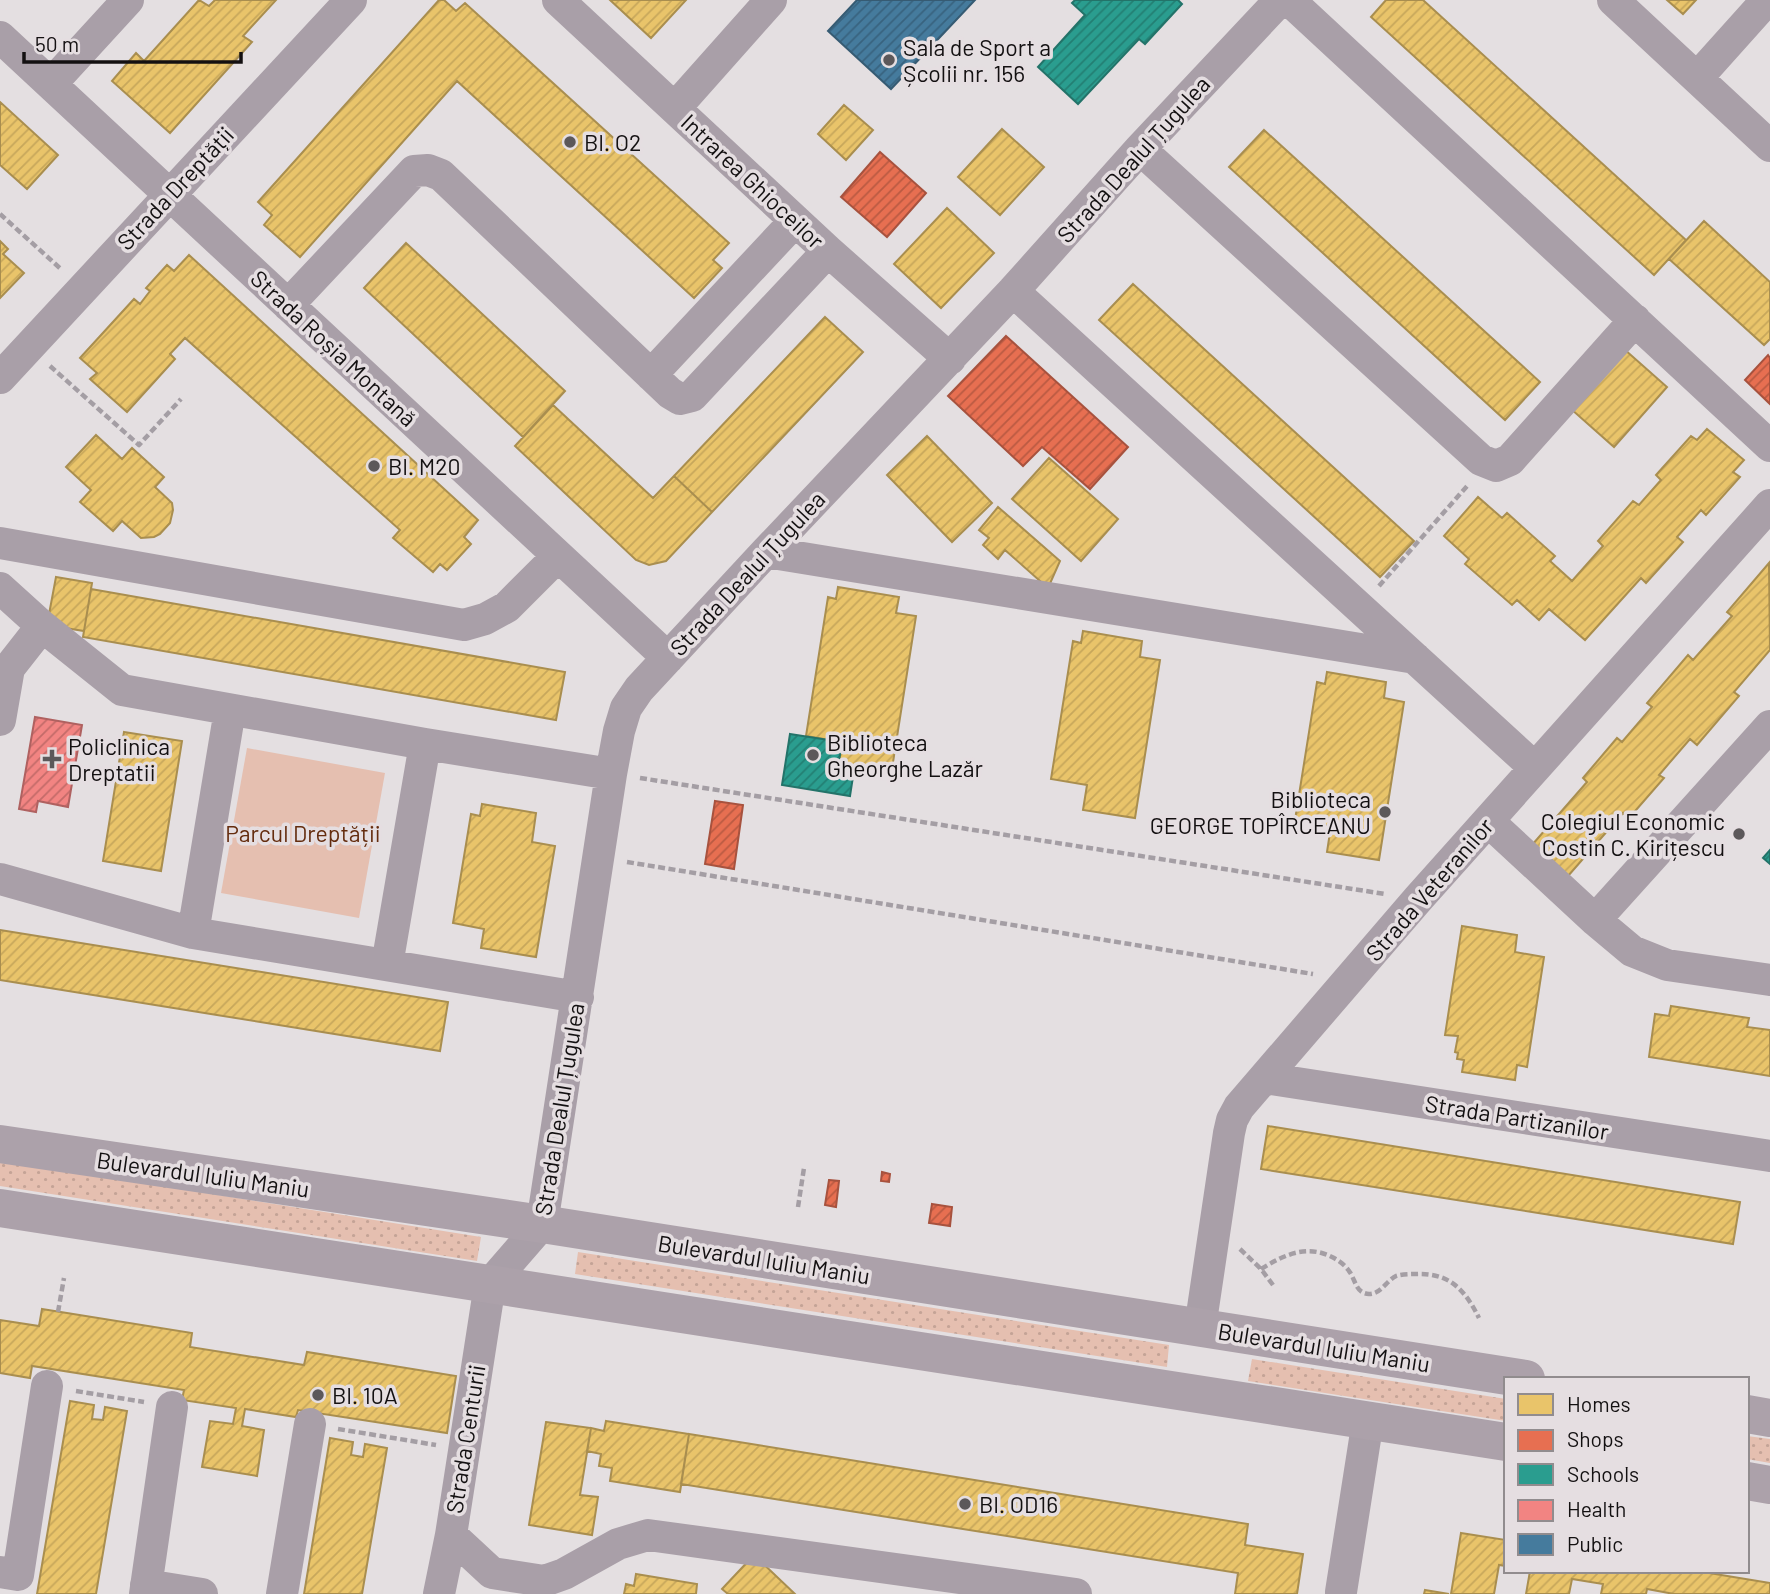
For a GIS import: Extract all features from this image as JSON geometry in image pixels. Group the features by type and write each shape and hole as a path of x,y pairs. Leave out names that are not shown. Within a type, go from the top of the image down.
{"main road":[{"name":"Bulevardul Iuliu Maniu","path":"0,1144 542,1224 1513,1377"},
{"path":"0,1208 1504,1442"},
{"path":"1749,1414 1770,1418"},
{"path":"1749,1481 1770,1485"}],"street":[{"path":"51,84 128,0"},
{"name":"Strada Dreptății","path":"0,378 351,0"},
{"name":"Intrarea Ghioceilor","path":"558,0 828,251 950,359"},
{"path":"675,108 771,0"},
{"name":"Strada Dealul Țugulea","path":"490,1284 542,1224 611,774 626,708 639,689 1013,292 1140,149 1280,0"},
{"path":"1289,0 1770,446"},
{"path":"1613,0 1770,146"},
{"path":"1697,78 1767,0"},
{"name":"Strada Roșia Montană","path":"0,37 668,658"},
{"path":"1140,149 1481,460 1492,464 1510,460 1635,320"},
{"path":"288,305 415,171 428,170 441,175 670,393 681,399 692,396 828,251"},
{"path":"651,375 796,221"},
{"path":"1013,292 1535,768"},
{"name":"Strada Veteranilor","path":"1200,1328 1232,1120 1240,1107 1418,899 1770,505"},
{"path":"0,543 464,625 485,619 507,607 558,556"},
{"path":"766,552 1415,657"},
{"path":"0,588 42,626 122,690 611,774"},
{"path":"0,720 9,668 42,626"},
{"path":"193,933 230,710"},
{"path":"1595,920 1770,726"},
{"path":"387,965 425,744"},
{"path":"1488,821 1632,951 1667,965 1770,980"},
{"path":"0,879 193,933 578,997"},
{"name":"Strada Partizanilor","path":"1264,1078 1770,1156"},
{"name":"Strada Centurii","path":"439,1594 451,1535 490,1284"},
{"path":"0,1572 18,1575 47,1385"},
{"path":"172,1407 146,1590 202,1594"},
{"path":"1341,1593 1368,1420"},
{"path":"282,1594 310,1424"},
{"path":"451,1535 491,1584 544,1581 564,1574 618,1544 649,1535 1076,1594"}],"path":[{"path":"0,214 82,288"},
{"path":"28,347 139,445 181,399"},
{"path":"1360,607 1492,464"},
{"path":"611,774 1418,899"},
{"path":"598,858 1348,980"},
{"path":"798,1207 804,1168"},
{"path":"1213,1243 1228,1243 1239,1247 1273,1285"},
{"path":"1261,1269 1278,1258 1308,1250 1324,1253 1339,1261 1350,1272 1356,1286 1367,1294 1381,1290 1396,1276 1423,1274 1437,1277 1451,1281 1462,1290 1479,1318"},
{"path":"58,1312 64,1278"},
{"path":"47,1385 172,1407"},
{"path":"310,1424 464,1450"}],"green space":[{"name":"Parcul Dreptății","path":"247,748 385,773 359,918 221,893"},
{"path":"0,1160 481,1237 477,1261 0,1186"},
{"path":"578,1252 1169,1345 1167,1367 575,1274"},
{"path":"1252,1359 1504,1399 1504,1421 1248,1381"},
{"path":"1749,1436 1770,1439 1770,1463 1749,1459"}],"building: Homes":[{"path":"199,0 209,6 215,0 276,0 243,36 252,42 170,133 112,81 136,53 144,61"},
{"name":"Bl. O2","path":"439,0 444,0 456,11 465,3 729,243 713,260 722,268 694,298 457,81 300,257 264,225 272,215 258,202"},
{"path":"610,0 686,0 651,38"},
{"path":"1386,0 1423,0 1686,240 1654,275 1371,17"},
{"path":"1667,0 1696,0 1683,14"},
{"path":"0,102 58,155 27,189 0,165"},
{"path":"844,105 873,130 846,160 818,134"},
{"path":"1002,129 1044,167 1000,215 958,177"},
{"path":"1264,130 1540,382 1505,420 1229,167"},
{"path":"947,208 994,253 941,308 894,264"},
{"path":"1704,221 1770,282 1770,339 1764,345 1669,259"},
{"path":"0,241 8,249 3,254 24,273 0,298"},
{"path":"406,243 565,391 523,437 364,288"},
{"name":"Bl. M20","path":"189,255 478,520 464,537 471,544 447,570 440,564 433,572 393,538 400,530 185,338 170,354 175,359 127,412 90,379 97,373 80,358 134,299 140,304 150,291 146,288 167,265 174,271"},
{"path":"1133,284 1414,541 1380,577 1099,320"},
{"path":"825,317 863,352 712,512 674,476"},
{"path":"1624,349 1667,387 1614,447 1571,409"},
{"path":"553,405 653,498 674,476 712,512 666,561 649,565 636,560 515,446"},
{"path":"1707,429 1744,460 1733,472 1740,477 1706,515 1701,510 1677,537 1683,542 1646,583 1641,578 1585,640 1549,609 1539,620 1517,600 1512,605 1465,564 1469,559 1444,536 1478,497 1502,518 1507,513 1555,556 1550,561 1572,581 1603,546 1598,541 1633,501 1639,505 1661,480 1656,475 1691,436 1697,440"},
{"path":"96,435 122,459 132,448 164,477 155,487 172,503 173,510 170,523 160,534 141,538 122,521 113,531 80,502 91,490 66,467"},
{"path":"927,436 992,503 952,542 887,475"},
{"path":"1049,458 1118,519 1081,561 1012,499"},
{"path":"998,507 1060,561 1048,588 1005,550 998,559 983,545 989,538 979,530"},
{"path":"1769,563 1770,650 1734,692 1739,696 1697,745 1690,739 1659,775 1664,778 1629,818 1623,813 1568,876 1532,845 1587,782 1583,778 1617,738 1622,742 1652,707 1647,703 1688,655 1693,660 1732,616 1727,612"},
{"path":"56,577 92,583 84,631 47,625"},
{"path":"838,587 899,597 896,613 916,616 891,775 838,767 842,742 806,736 828,597 836,599"},
{"path":"91,589 565,672 556,720 83,637"},
{"path":"1083,631 1142,641 1140,657 1160,660 1135,818 1083,810 1087,785 1051,779 1073,641 1081,643"},
{"path":"1327,672 1386,682 1384,698 1404,702 1379,860 1327,852 1331,826 1295,820 1317,682 1325,684"},
{"path":"124,732 182,741 161,871 103,861"},
{"path":"482,804 536,813 532,842 555,846 536,957 481,948 484,929 453,923 471,814 480,816"},
{"path":"1462,926 1517,935 1515,952 1544,957 1527,1067 1517,1065 1515,1080 1462,1072 1464,1060 1457,1059 1458,1053 1455,1052 1458,1036 1445,1035"},
{"path":"0,930 448,1002 440,1051 0,980"},
{"path":"1671,1006 1749,1018 1747,1027 1770,1030 1770,1076 1649,1057 1655,1014 1669,1016"},
{"path":"1268,1126 1740,1202 1733,1244 1261,1169"},
{"name":"Bl. 10A","path":"42,1309 192,1333 190,1347 304,1365 307,1352 456,1376 447,1433 298,1410 296,1417 245,1409 242,1426 264,1430 257,1476 202,1467 210,1421 233,1424 236,1408 182,1400 184,1390 32,1366 30,1378 0,1373 0,1320 39,1326"},
{"path":"70,1401 94,1405 92,1419 103,1420 105,1407 127,1411 96,1594 37,1594"},
{"path":"606,1421 689,1434 680,1492 610,1481 612,1468 599,1466 601,1454 587,1451 591,1428 604,1431"},
{"path":"546,1422 591,1428 580,1495 598,1497 592,1535 529,1525"},
{"name":"Bl. OD16","path":"689,1434 1248,1524 1245,1545 1303,1554 1297,1594 1235,1594 1238,1573 681,1484"},
{"path":"330,1438 353,1442 351,1455 363,1457 365,1444 387,1448 362,1594 304,1594"},
{"path":"1461,1533 1504,1540 1504,1566 1499,1565 1494,1594 1451,1594"},
{"path":"754,1555 795,1594 728,1594 722,1589"},
{"path":"1530,1573 1709,1573 1770,1583 1770,1594 1674,1594 1647,1589 1646,1594 1601,1594 1603,1584 1572,1579 1569,1594 1526,1594"},
{"path":"636,1574 697,1584 696,1594 624,1594 626,1584 634,1586"},
{"path":"1425,1590 1449,1594 1424,1594"}],"building: Shops":[{"path":"880,152 926,193 887,237 841,197"},
{"path":"1006,336 1128,447 1090,489 1042,447 1023,466 948,396"},
{"path":"1768,355 1770,358 1770,404 1745,380"},
{"path":"715,801 743,805 734,869 705,864"},
{"path":"882,1172 890,1174 889,1182 881,1181"},
{"path":"829,1180 839,1181 836,1207 825,1205"},
{"path":"932,1204 952,1207 950,1226 929,1223"}],"building: Schools":[{"path":"1075,0 1178,0 1182,4 1145,44 1139,39 1078,104 1038,67 1085,15 1072,3"},
{"name":"Biblioteca Gheorghe Lazăr","path":"790,734 842,742 838,767 854,770 850,796 782,785"},
{"path":"1770,850 1770,864 1763,858"}],"building: Health":[{"name":"Policlinica Dreptatii","path":"35,717 82,725 68,807 38,801 36,812 19,809"}],"building: Public":[{"name":"Sala de Sport a Școlii nr. 156","path":"857,0 975,0 891,89 828,31"}],"place":[{"name":"Sala de Sport a Școlii nr. 156","path":"889,60"},
{"name":"Bl. O2","path":"570,142"},
{"name":"Bl. M20","path":"374,466"},
{"name":"Biblioteca Gheorghe Lazăr","path":"813,755"},
{"name":"Policlinica Dreptatii","path":"52,759"},
{"name":"Biblioteca GEORGE TOPÎRCEANU","path":"1385,812"},
{"name":"Colegiul Economic Costin C. Kirițescu","path":"1739,834"},
{"name":"Bl. 10A","path":"318,1395"},
{"name":"Bl. OD16","path":"965,1504"}]}
